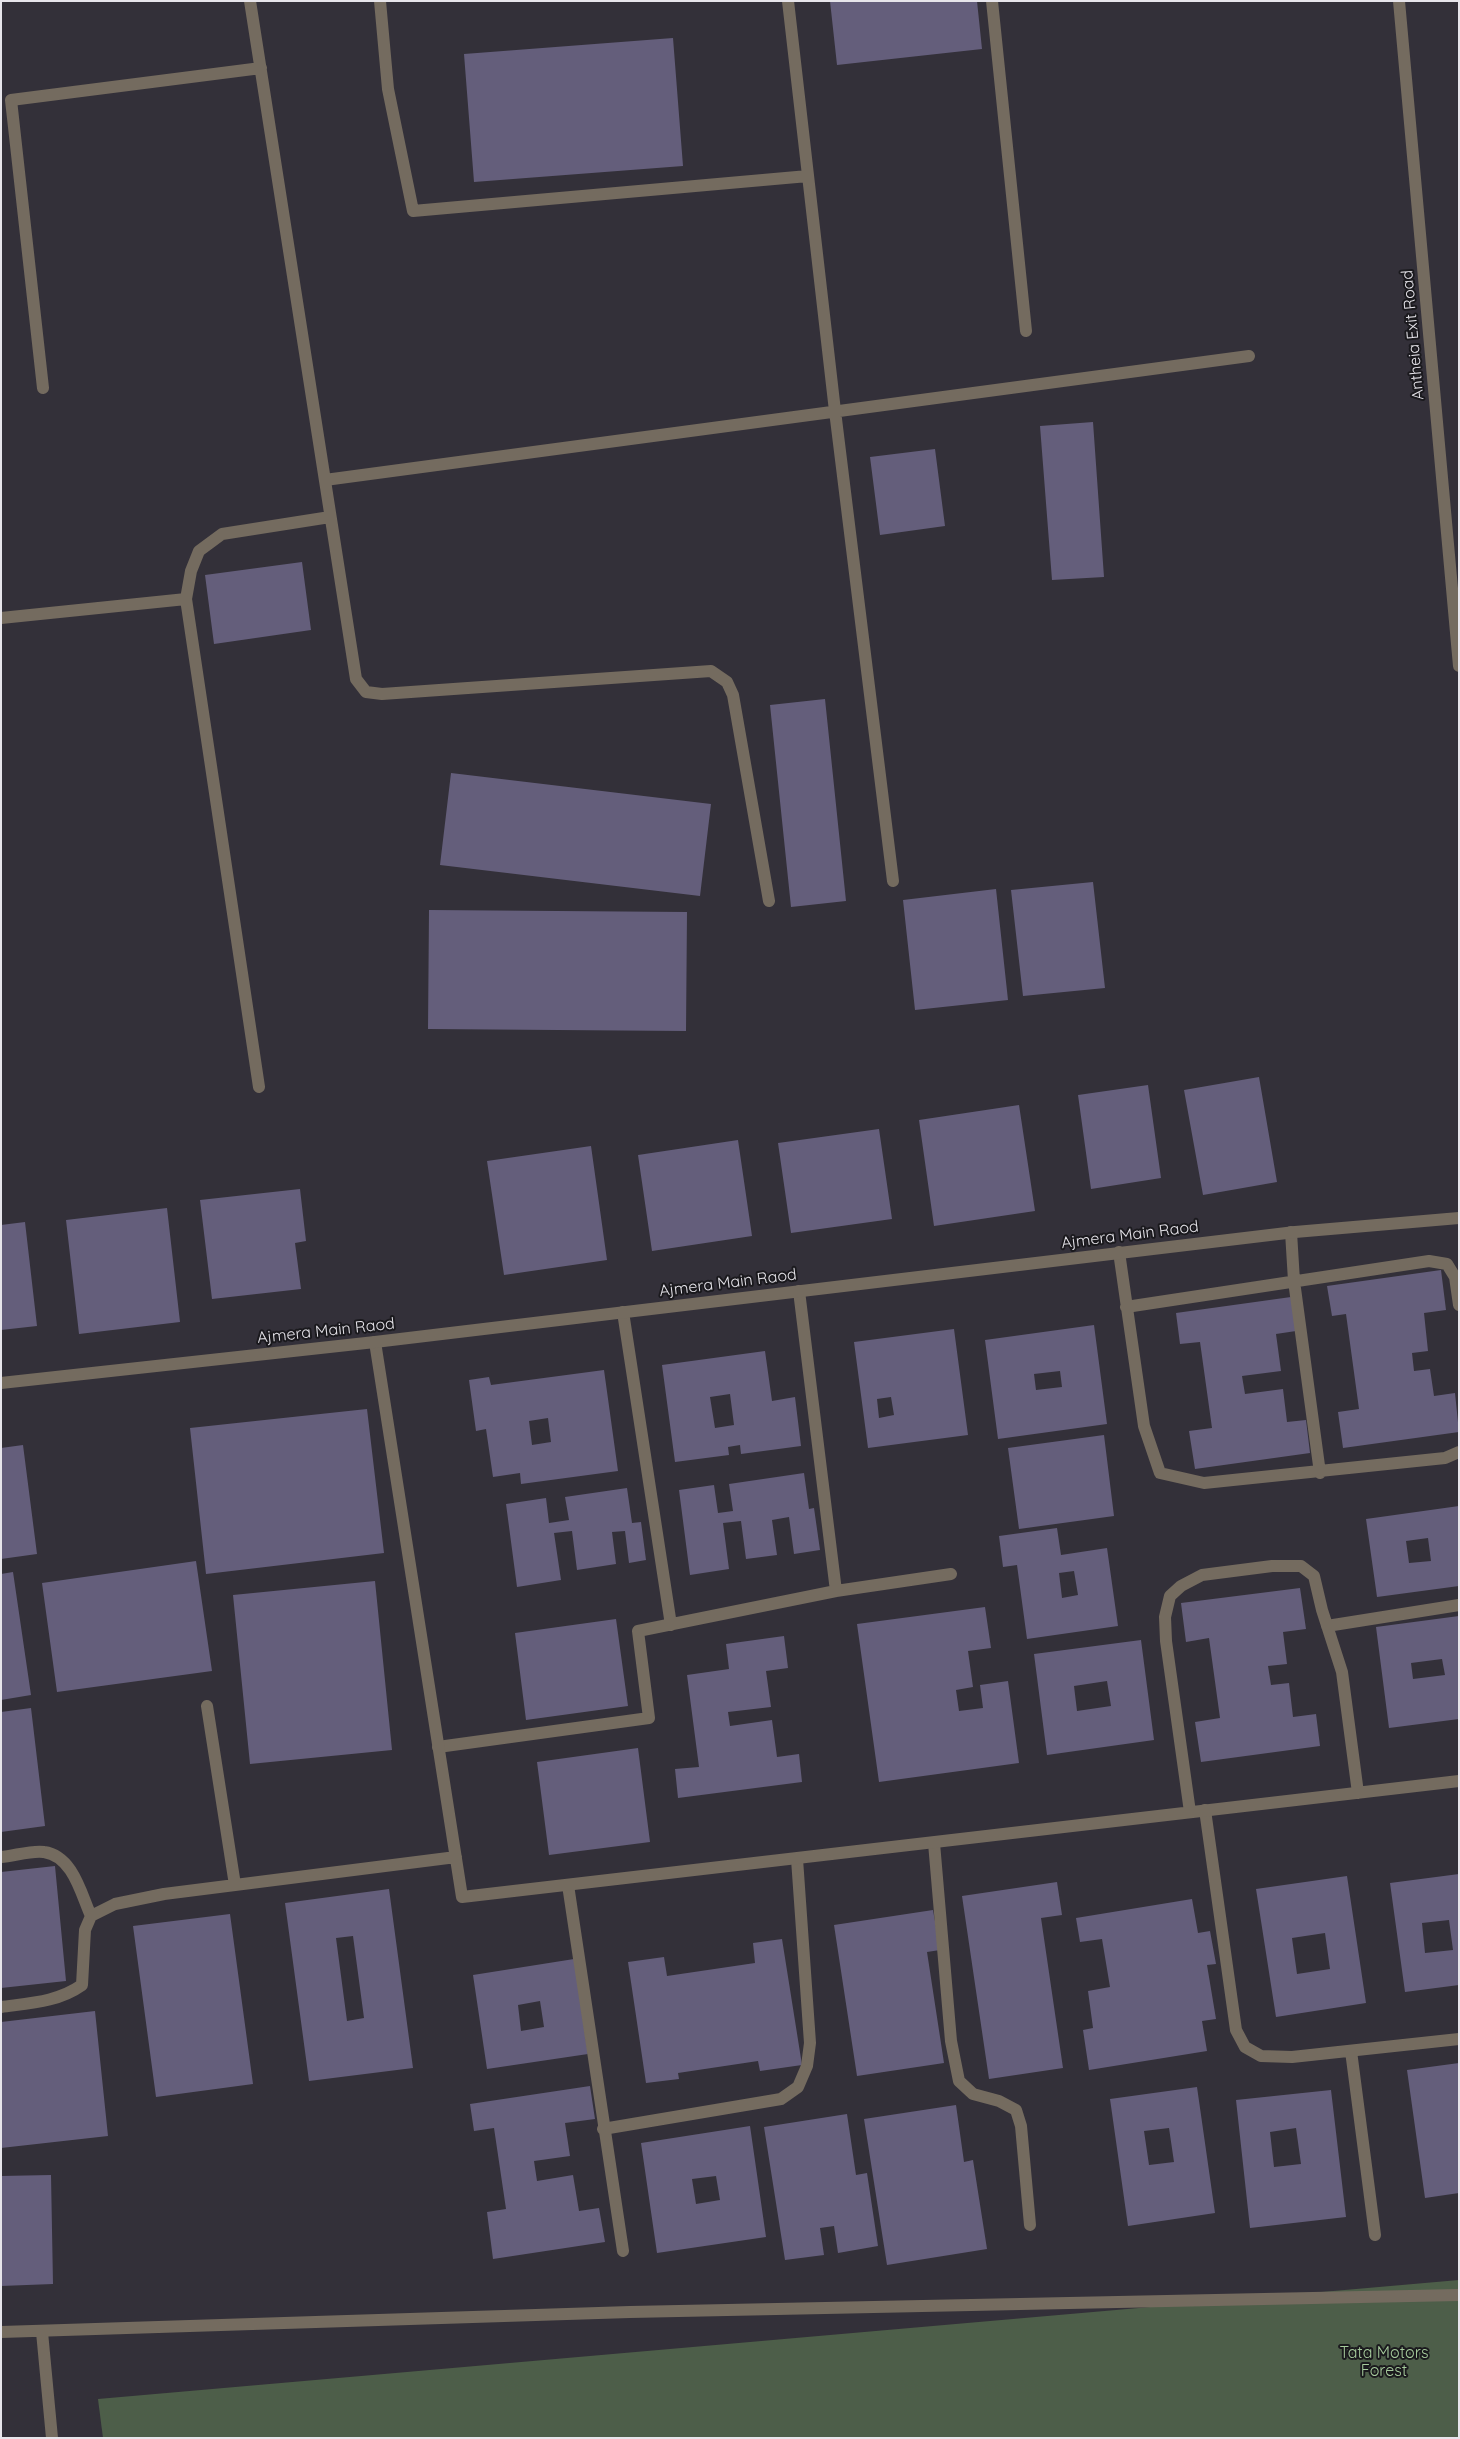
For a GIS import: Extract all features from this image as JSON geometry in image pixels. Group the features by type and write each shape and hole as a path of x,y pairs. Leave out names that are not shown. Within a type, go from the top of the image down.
{"street":[{"path":"250,1 356,679 366,692 382,694 711,671 726,682 733,695 769,901"},
{"path":"380,1 388,89 413,212 808,176"},
{"path":"788,1 835,411 893,881"},
{"path":"992,1 1026,331"},
{"name":"Antheia Exit Road","path":"1399,1 1459,666"},
{"path":"43,388 11,100 261,68"},
{"path":"325,480 1248,356"},
{"path":"259,1087 186,599 191,571 199,551 222,534 330,517"},
{"path":"1,618 186,599"},
{"name":"Ajmera Main Raod","path":"1,1383 375,1342 1291,1232 1459,1218"},
{"path":"1291,1232 1294,1281 1320,1472"},
{"path":"1119,1252 1144,1426 1160,1473 1204,1483 1445,1458 1459,1452"},
{"path":"1126,1306 1428,1261 1447,1264 1455,1277 1459,1306"},
{"path":"800,1291 836,1591"},
{"path":"623,1312 671,1625"},
{"path":"375,1342 462,1897 1459,1781"},
{"path":"1190,1812 1166,1642 1164,1617 1170,1596 1181,1586 1202,1575 1272,1566 1301,1566 1314,1576 1327,1626 1342,1672 1358,1793"},
{"path":"438,1747 649,1718 638,1631 836,1591 951,1574"},
{"path":"1327,1626 1459,1605"},
{"path":"207,1706 234,1885"},
{"path":"1205,1810 1236,2030 1245,2047 1261,2056 1284,2057 1459,2038"},
{"path":"934,1843 951,2040 959,2081 974,2094 1016,2110 1021,2126 1030,2225"},
{"path":"1,1857 44,1852 57,1856 70,1867 91,1916"},
{"path":"1,2007 49,2001 71,1994 82,1985 85,1930 91,1916 115,1904 234,1885 456,1857"},
{"path":"603,2129 781,2099 798,2087 806,2066 810,2042 797,1859"},
{"path":"568,1885 603,2129 623,2251"},
{"path":"1351,2051 1375,2235"},
{"path":"1,2332 620,2312 1459,2295"},
{"path":"42,2332 52,2438"}],"green space":[{"name":"Tata Motors Forest","path":"1459,2280 1459,2438 103,2438 98,2399"}],"building":[{"path":"830,1 977,1 982,49 837,65"},
{"path":"673,38 683,166 474,182 464,54"},
{"path":"1093,422 1104,577 1052,580 1040,426"},
{"path":"935,449 945,526 880,535 870,457"},
{"path":"302,562 311,630 214,644 205,575"},
{"path":"825,699 846,901 791,907 770,705"},
{"path":"451,773 711,804 700,896 440,865"},
{"path":"1093,882 1105,988 1023,996 1011,890"},
{"path":"996,889 1008,1000 915,1010 903,900"},
{"path":"429,910 687,912 686,1031 428,1029"},
{"path":"1259,1077 1277,1182 1203,1195 1184,1090"},
{"path":"1148,1085 1161,1178 1091,1189 1078,1095"},
{"path":"1019,1105 1035,1211 934,1226 919,1120"},
{"path":"879,1129 892,1219 791,1233 778,1143"},
{"path":"738,1140 752,1236 652,1251 638,1155"},
{"path":"591,1146 607,1260 504,1275 487,1161"},
{"path":"300,1189 306,1241 295,1243 301,1289 212,1299 200,1200"},
{"path":"167,1208 180,1322 79,1334 66,1220"},
{"path":"25,1222 37,1326 1,1330 1,1225"},
{"path":"1441,1270 1446,1310 1424,1313 1428,1351 1412,1353 1414,1371 1430,1369 1434,1396 1455,1393 1459,1432 1343,1448 1338,1412 1359,1409 1346,1314 1332,1316 1327,1286"},
{"path":"1291,1297 1296,1331 1276,1334 1281,1371 1242,1376 1245,1394 1283,1389 1287,1422 1306,1420 1310,1453 1195,1469 1189,1431 1212,1428 1200,1342 1180,1344 1176,1313"},
{"path":"1094,1325 1107,1424 998,1439 985,1340","holes":["1060,1371 1062,1387 1036,1390 1034,1374"]},
{"path":"954,1329 968,1435 868,1448 854,1342","holes":["891,1397 894,1415 879,1418 877,1399"]},
{"path":"765,1351 772,1401 795,1397 801,1446 741,1454 740,1445 728,1447 729,1455 675,1462 662,1365","holes":["730,1394 734,1425 715,1428 710,1397"]},
{"path":"604,1370 618,1471 521,1484 520,1473 493,1477 486,1429 476,1431 469,1380 489,1377 491,1385","holes":["548,1418 551,1442 532,1445 529,1421"]},
{"path":"367,1409 384,1553 206,1574 190,1428"},
{"path":"1104,1435 1114,1516 1019,1529 1008,1448"},
{"path":"23,1445 37,1554 1,1559 1,1448"},
{"path":"804,1473 809,1509 814,1508 820,1550 794,1554 789,1517 772,1520 777,1555 746,1559 741,1521 723,1523 729,1569 690,1575 679,1490 714,1485 718,1513 733,1511 729,1484"},
{"path":"627,1488 632,1523 641,1522 646,1560 629,1563 625,1531 612,1532 616,1564 577,1570 572,1531 554,1533 561,1580 517,1587 506,1504 546,1498 549,1523 569,1520 565,1497"},
{"path":"1459,1506 1459,1586 1377,1597 1366,1519","holes":["1428,1538 1431,1561 1409,1563 1406,1541"]},
{"path":"1057,1528 1061,1555 1107,1548 1118,1626 1027,1639 1017,1565 1003,1567 999,1536","holes":["1074,1571 1078,1595 1062,1598 1059,1573"]},
{"path":"196,1561 212,1671 57,1692 42,1583"},
{"path":"13,1572 31,1695 1,1700 1,1574"},
{"path":"375,1581 392,1750 250,1764 233,1595"},
{"path":"1300,1588 1306,1629 1283,1632 1287,1664 1268,1666 1271,1685 1289,1683 1293,1717 1316,1714 1320,1746 1201,1762 1195,1722 1220,1718 1209,1638 1186,1642 1181,1603"},
{"path":"985,1607 991,1648 968,1651 973,1687 956,1690 959,1711 983,1708 980,1685 1008,1681 1019,1763 879,1782 857,1624"},
{"path":"1459,1616 1459,1719 1389,1728 1376,1627","holes":["1442,1659 1445,1675 1413,1679 1411,1663"]},
{"path":"616,1619 628,1706 526,1720 515,1633"},
{"path":"784,1636 788,1668 766,1671 771,1707 728,1712 730,1726 772,1720 777,1757 799,1754 802,1782 678,1798 675,1769 699,1767 687,1675 729,1669 726,1644"},
{"path":"1141,1640 1154,1740 1047,1755 1034,1654","holes":["1107,1681 1111,1706 1077,1711 1074,1686"]},
{"path":"31,1708 45,1826 1,1832 1,1712"},
{"path":"638,1748 650,1842 549,1855 537,1762"},
{"path":"55,1866 66,1981 1,1988 1,1872"},
{"path":"1459,1874 1459,1985 1405,1992 1390,1883","holes":["1449,1920 1453,1950 1425,1953 1422,1923"]},
{"path":"1347,1876 1366,2003 1276,2017 1256,1889","holes":["1325,1933 1330,1969 1297,1974 1292,1938"]},
{"path":"1057,1882 1062,1915 1041,1918 1063,2068 989,2079 962,1896"},
{"path":"389,1889 413,2068 309,2081 285,1903","holes":["353,1936 364,2018 347,2021 336,1938"]},
{"path":"1192,1899 1198,1933 1210,1931 1216,1964 1207,1965 1216,2019 1202,2021 1207,2051 1089,2070 1083,2030 1093,2028 1088,1991 1110,1987 1102,1939 1080,1942 1076,1918"},
{"path":"933,1910 940,1950 927,1952 944,2063 857,2076 834,1925"},
{"path":"230,1914 253,2084 156,2097 133,1926"},
{"path":"782,1939 802,2065 760,2071 758,2061 678,2073 679,2079 646,2083 628,1962 664,1957 667,1976 755,1963 753,1943"},
{"path":"574,1959 588,2054 487,2069 473,1975","holes":["540,2001 544,2027 521,2031 518,2005"]},
{"path":"95,2011 108,2136 1,2148 1,2022"},
{"path":"1459,2063 1459,2193 1425,2198 1407,2070"},
{"path":"590,2086 595,2119 565,2123 570,2156 534,2161 537,2181 573,2175 579,2211 599,2208 605,2242 493,2259 487,2212 506,2209 494,2128 474,2131 470,2104"},
{"path":"1197,2087 1215,2213 1128,2226 1110,2099","holes":["1169,2128 1174,2162 1149,2165 1144,2131"]},
{"path":"1331,2090 1346,2217 1250,2228 1236,2100","holes":["1296,2128 1301,2164 1274,2167 1270,2132"]},
{"path":"956,2105 964,2162 973,2160 987,2249 887,2265 864,2119"},
{"path":"847,2114 856,2175 867,2173 878,2246 838,2253 834,2226 820,2228 824,2255 785,2260 764,2127"},
{"path":"750,2126 766,2237 657,2253 641,2143","holes":["716,2176 720,2200 696,2204 692,2179"]},
{"path":"51,2175 53,2284 1,2286 1,2176"}]}
